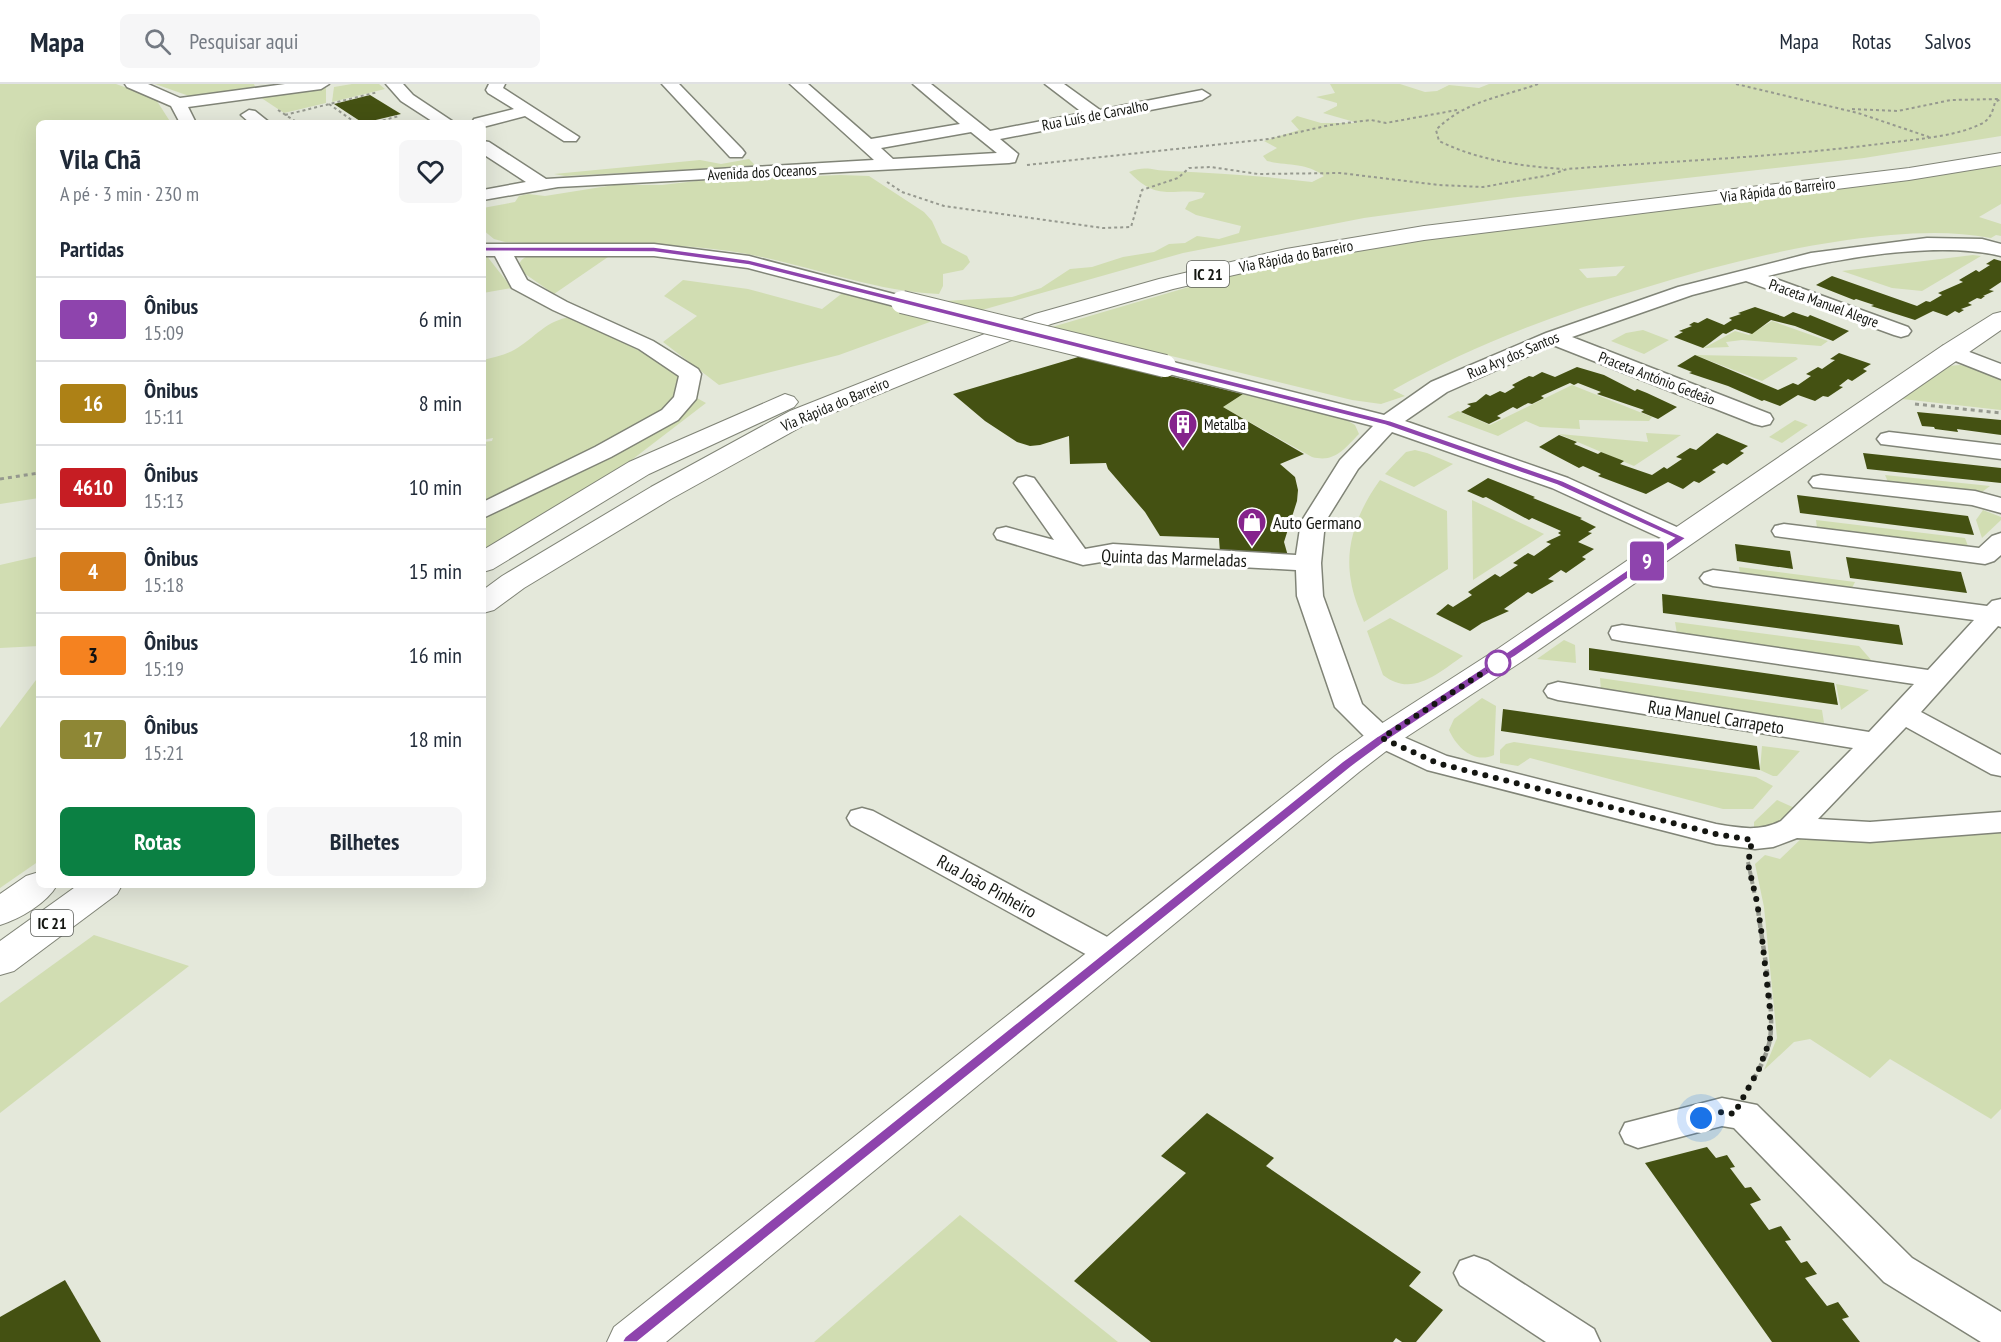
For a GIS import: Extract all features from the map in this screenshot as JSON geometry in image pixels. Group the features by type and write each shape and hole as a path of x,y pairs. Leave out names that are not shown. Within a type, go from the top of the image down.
{"main road":[{"name":"Via Rápida do Barreiro","path":"888,357 997,316 1102,285 1207,256 1295,239 1544,201 1897,161 2001,142"},
{"name":"Via Rápida do Barreiro","path":"486,602 513,582 651,499 799,417 1042,319 1167,284 1286,256 1343,246 1435,231 1909,174 2001,159"},
{"path":"631,1342 1382,738 1510,655 1951,351 2001,320"},
{"name":"Via Rápida do Barreiro","path":"486,561 639,468 856,370"},
{"name":"IC 21","path":"0,912 36,887"},
{"name":"IC 21","path":"0,961 100,888"}],"street":[{"path":"133,84 178,103 321,84"},
{"path":"497,84 494,90 570,137"},
{"path":"670,84 736,153"},
{"path":"798,84 867,145 881,166"},
{"path":"921,84 981,131"},
{"path":"1053,84 1097,115"},
{"name":"Rua Luís de Carvalho","path":"867,145 1097,115 1202,95 1184,84"},
{"path":"391,87 442,120"},
{"path":"178,103 186,120"},
{"path":"486,121 526,111"},
{"name":"Avenida dos Oceanos","path":"486,194 540,183 1009,158 1009,154 981,131"},
{"path":"486,148 540,183"},
{"name":"Rua Ary dos Santos","path":"1382,738 1349,707 1310,596 1308,563 1313,522 1348,465 1388,423 1439,387 1553,337 1684,291 1811,259 1927,244 1982,245 2001,250"},
{"path":"493,250 664,251 749,262 1388,423 1560,483 1681,538"},
{"path":"486,510 603,452 670,415 686,399 690,374 646,345 560,306 519,284 506,262 493,250"},
{"name":"Praceta Manuel Alegre","path":"1747,275 1901,331"},
{"name":"Praceta António Gedeão","path":"1553,337 1762,419"},
{"path":"1951,351 2001,372"},
{"path":"1889,439 2001,452"},
{"path":"1821,482 1976,498 2001,507"},
{"name":"Quinta das Marmeladas","path":"1026,483 1077,555"},
{"path":"1784,531 1985,556 2001,541"},
{"name":"Quinta das Marmeladas","path":"1006,534 1083,557 1113,552 1308,563"},
{"path":"1713,578 1998,614"},
{"path":"1382,738 1437,763 1716,834 1752,840 1772,838 1792,828 1998,614"},
{"path":"1622,633 1935,679"},
{"name":"Rua Manuel Carrapeto","path":"1558,691 1875,742"},
{"path":"1903,714 2001,767"},
{"name":"Rua João Pinheiro","path":"861,818 1112,954"},
{"path":"1792,828 1870,832 2001,822"},
{"path":"1638,1133 1722,1112 1744,1115 1898,1270 2001,1333"},
{"path":"1474,1273 1580,1342"}],"path":[{"path":"982,161 1043,164 1170,148 1269,140 1330,125 1371,120 1386,123 1457,110 1538,84"},
{"path":"1736,84 1813,104 1899,111 1951,100 2001,98"},
{"path":"293,120 285,115 391,87"},
{"path":"1457,110 1447,117 1436,130 1439,141 1455,150 1483,159 1515,165 1567,169 1850,148 1929,137 1966,130 1984,123 1993,113 1995,102 2001,98"},
{"path":"328,104 352,120"},
{"path":"1843,108 1900,125 1929,137"},
{"path":"386,120 398,116"},
{"path":"881,166 888,184 902,194 921,201 1007,217 1120,229 1131,227 1142,190 1148,186 1182,178 1189,168 1211,167 1258,174 1340,172 1439,185 1483,187 1550,175 1567,169"},
{"path":"1914,404 2001,413"},
{"path":"0,479 36,473"},
{"path":"1734,1114 1759,1069 1770,1040 1770,1010 1759,911 1748,864 1752,840"}],"green space":[{"path":"0,84 116,84 155,98 169,120 36,120 36,498 0,504"},
{"path":"155,84 254,84 256,89 192,97"},
{"path":"379,84 385,89 332,102 334,87"},
{"path":"1330,84 1400,84 1425,92 1437,91 1449,85 1479,88 1489,84 2001,84 2001,136 1864,158 1509,198 1364,218 1183,253 982,310 945,301 1012,297 1041,288 1070,269 1092,267 1123,257 1154,252 1169,244 1185,243 1197,236 1219,239 1239,233 1241,226 1196,215 1185,209 1189,202 1202,198 1205,193 1157,191 1139,182 1129,172 1145,169 1259,176 1312,182 1324,176 1304,166 1267,161 1263,156 1277,148 1264,141 1299,130 1291,121 1297,116 1321,123 1358,123 1323,113 1337,106 1337,103 1316,97 1335,93"},
{"path":"326,88 326,103 284,113 260,97"},
{"path":"749,159 756,166 565,176 554,174 700,160 721,164"},
{"path":"2001,165 2001,204 1979,217 2001,224 2001,236 1996,235 1991,238 1919,233 1847,240 1770,254 1694,273 1611,298 1484,345 1393,390 1405,396 1381,404 1352,400 1052,327 1223,277 1384,245","holes":["1625,266 1616,276 1587,278 1579,269"]},
{"path":"840,175 869,176 924,212 932,221 942,243 967,256 970,262 963,270 943,274 943,286 939,294 913,292 860,282 729,251 645,244 505,242 494,239 486,232 486,207 515,202 519,196 528,194 545,196 614,185 662,185 696,181"},
{"path":"538,254 608,257 554,294 518,269 520,262 525,258"},
{"path":"486,255 512,288 486,292"},
{"path":"1973,255 1981,256 1922,291 1892,288 1842,271"},
{"path":"683,280 748,289 822,309 845,291 938,319 839,355 719,385 663,342 697,316 664,296"},
{"path":"571,317 652,357 680,374 675,386 706,403 629,462 486,548 486,442 492,441 493,438 486,439 486,359 511,352 554,322"},
{"path":"1772,321 1828,341 1821,346 1742,340 1726,342 1729,347 1704,348 1735,331 1749,335"},
{"path":"1643,330 1669,340 1644,354 1611,341 1626,333"},
{"path":"1695,355 1796,357 1798,359 1762,381"},
{"path":"1960,365 2001,379 2001,410 1902,399 1948,366"},
{"path":"1572,385 1652,417 1649,421 1579,420 1580,429 1540,427 1526,421 1498,436 1447,417 1458,411 1490,425"},
{"path":"1243,394 1343,418 1355,425 1359,434 1333,456 1312,457 1223,407"},
{"path":"1795,420 1808,425 1782,443 1769,437"},
{"path":"1646,433 1681,435 1634,466 1559,434 1648,442"},
{"path":"1415,450 1453,464 1414,487 1385,474 1406,452"},
{"path":"1885,475 1990,486 1982,492 1888,482"},
{"path":"1380,480 1447,511 1448,569 1364,622 1352,586 1349,567 1350,554 1355,527 1372,491"},
{"path":"1472,500 1544,534 1473,580"},
{"path":"1983,510 2001,517 2001,520 1982,538 1976,520"},
{"path":"1816,520 1965,538 1968,546 1817,528"},
{"path":"36,557 36,646 0,648 0,565"},
{"path":"1739,567 1855,582 1851,590 1740,575"},
{"path":"1390,618 1463,656 1434,676 1414,684 1394,681 1383,675 1367,631"},
{"path":"1675,622 1859,646 1872,661 1677,634"},
{"path":"1564,640 1575,645 1576,663 1537,659"},
{"path":"1600,678 1822,710 1824,723 1601,691"},
{"path":"36,680 36,863 0,888 0,728"},
{"path":"1836,684 1869,690 1841,710"},
{"path":"1482,698 1496,706 1494,755 1487,757 1467,753 1449,730 1454,719"},
{"path":"1514,742 1756,777 1773,786 1753,809 1723,809 1530,758 1518,766 1500,763 1500,750 1506,744"},
{"path":"1762,746 1800,751 1777,776 1773,776 1760,770"},
{"path":"1777,800 1797,809 1784,822 1754,830 1754,822"},
{"path":"2001,827 2001,1109 1991,1119 1890,1059 1870,1078 1810,1039 1794,1042 1764,1070 1777,1038 1764,907 1755,864 1765,855 1780,859 1805,835"},
{"path":"94,935 189,966 0,1113 0,1003"},
{"path":"960,1215 1118,1342 814,1342"}],"building":[{"path":"370,95 401,114 376,120 358,120 334,104"},
{"path":"1994,259 2001,261 2001,282 1989,290 1994,291 1981,299 1977,298 1968,303 1972,305 1961,309 1964,310 1959,313 1955,311 1947,316 1933,311 1915,320 1816,285 1832,276 1917,306 1942,295 1938,293 1963,282 1959,280 1976,270 1979,272 1990,265 1986,264"},
{"path":"1755,307 1784,317 1793,312 1808,317 1810,315 1849,331 1833,341 1795,326 1771,320 1752,334 1735,329 1726,334 1723,333 1703,348 1674,337 1683,332 1679,331 1692,326 1689,325 1694,322 1698,323 1707,318 1724,325 1732,320 1729,318"},
{"path":"1839,353 1871,364 1863,369 1867,371 1852,381 1848,379 1839,386 1843,387 1828,397 1823,396 1815,401 1798,395 1780,406 1689,373 1692,372 1677,366 1695,355 1778,390 1793,383 1798,385 1811,376 1806,374 1818,367 1822,369 1835,360 1830,359"},
{"name":"Metalba","path":"1085,355 1243,394 1223,407 1304,454 1280,464 1295,477 1298,490 1297,501 1284,542 1288,556 1220,553 1219,538 1160,536 1145,512 1108,469 1106,463 1070,464 1069,436 1040,445 1030,446 1017,442 985,421 953,394"},
{"path":"1577,367 1604,375 1635,391 1637,389 1677,407 1658,419 1641,412 1644,410 1597,394 1601,392 1578,383 1574,385 1570,383 1541,396 1544,398 1532,404 1528,403 1517,409 1513,407 1497,416 1501,418 1489,424 1461,412 1471,406 1467,404 1476,402 1486,394 1490,396 1500,391 1505,393 1515,387 1512,385 1529,376 1533,377 1542,372 1555,377"},
{"path":"1917,412 2001,420 2001,435 1957,429 1958,432 1922,426"},
{"path":"1717,433 1748,446 1740,451 1744,453 1727,465 1723,463 1712,470 1716,472 1699,483 1694,481 1683,489 1668,482 1646,494 1598,476 1601,474 1583,466 1579,468 1539,447 1559,435 1598,454 1601,452 1624,461 1620,464 1652,475 1664,467 1667,469 1682,459 1676,457 1690,448 1696,450"},
{"path":"1863,453 2001,468 2001,483 1867,469"},
{"path":"1488,478 1582,518 1580,519 1596,527 1588,532 1592,533 1578,542 1594,549 1582,557 1586,559 1566,573 1561,570 1548,579 1554,581 1532,594 1528,592 1504,609 1509,611 1470,631 1436,614 1448,604 1453,607 1472,595 1468,592 1495,574 1500,577 1518,565 1513,563 1528,553 1534,556 1551,544 1546,542 1561,535 1558,533 1561,531 1532,518 1529,520 1486,497 1483,498 1467,491"},
{"path":"1797,495 1968,516 1974,535 1800,513"},
{"path":"1735,544 1790,551 1793,569 1737,561"},
{"path":"1846,557 1961,572 1967,593 1850,578"},
{"path":"1662,594 1899,625 1903,645 1663,613"},
{"path":"1589,648 1834,683 1838,705 1589,670"},
{"path":"1503,709 1757,746 1760,770 1501,731"},
{"path":"1207,1113 1274,1158 1266,1166 1421,1272 1409,1286 1443,1310 1416,1342 1402,1342 1396,1338 1393,1342 1151,1342 1074,1281 1186,1173 1161,1156"},
{"path":"1707,1147 1716,1158 1727,1155 1735,1167 1730,1168 1745,1188 1751,1187 1761,1200 1750,1204 1769,1230 1781,1226 1791,1240 1785,1241 1801,1263 1807,1261 1817,1274 1805,1278 1827,1306 1838,1302 1849,1317 1842,1319 1860,1342 1772,1342 1645,1163"},
{"path":"65,1280 101,1342 0,1342 0,1317"}],"bus line":[{"name":"9","path":"486,250 654,250 749,262 1388,423 1560,483 1681,538 1510,655 1382,738 1347,764 631,1342"}],"place":[{"name":"Metalba","path":"1183,450"},
{"name":"Auto Germano","path":"1252,548"}],"route":[{"path":"1498,663 1382,738 1437,763 1716,834 1752,840 1748,864 1761,929 1770,1010 1770,1040 1759,1069 1734,1114 1722,1112 1701,1118"}]}
